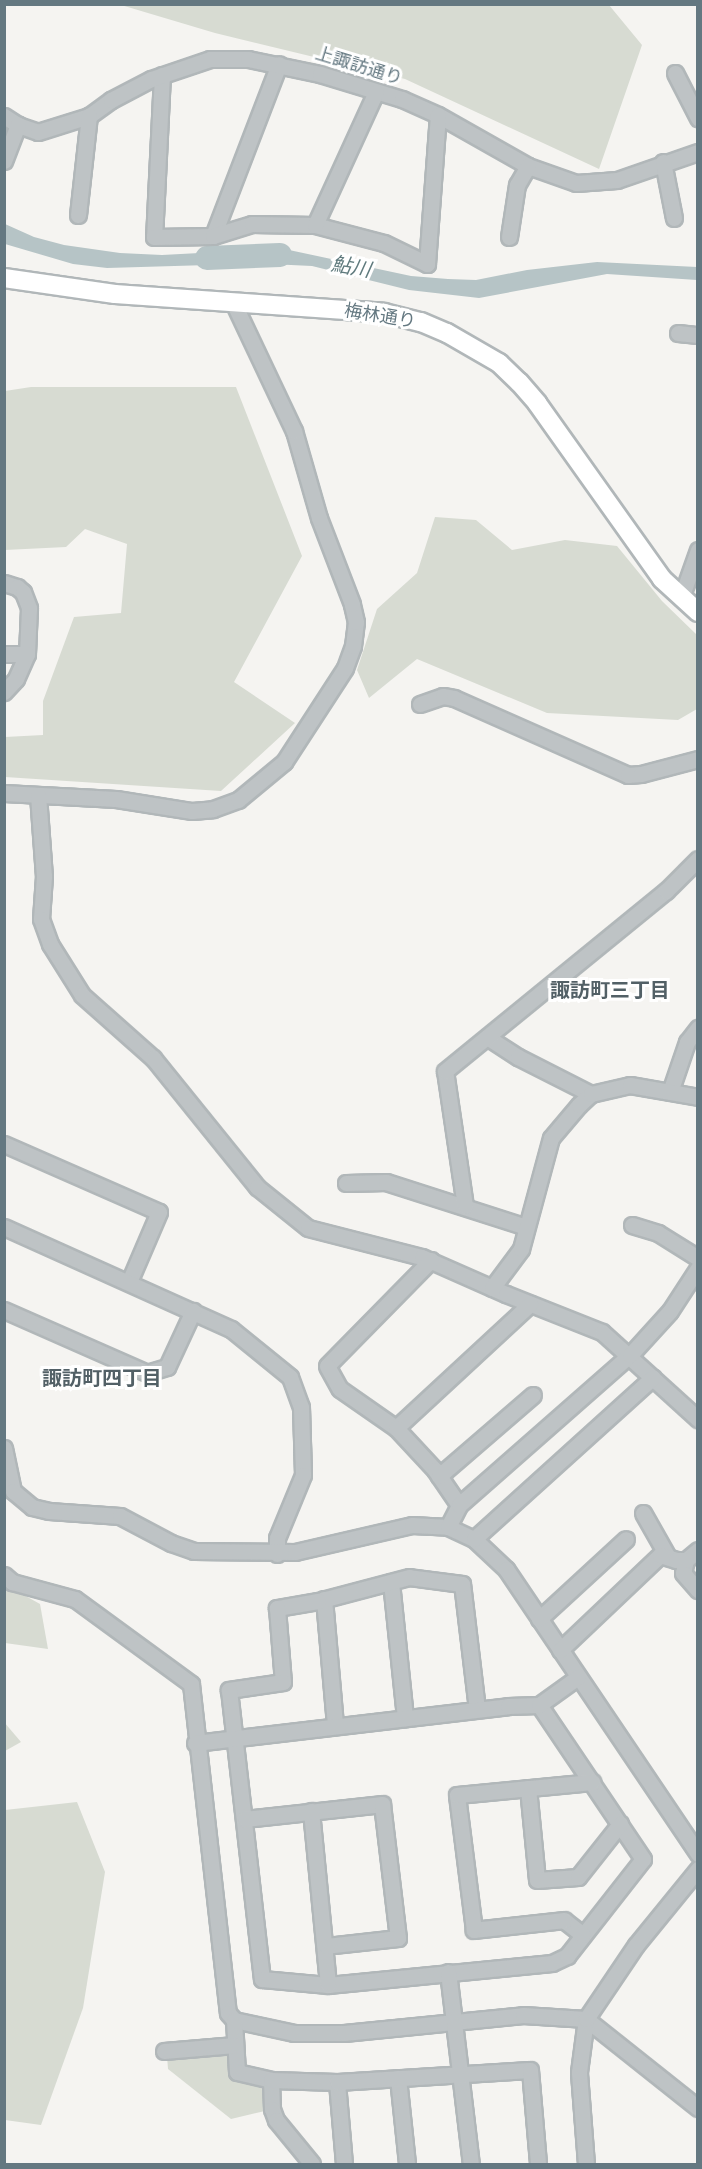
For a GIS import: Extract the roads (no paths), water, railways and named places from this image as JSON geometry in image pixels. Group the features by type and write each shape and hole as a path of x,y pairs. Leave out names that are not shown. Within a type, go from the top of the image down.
{"main road":[{"name":"梅林通り","path":"4,278 115,294 384,313 421,322 447,333 491,357 537,403 642,552 681,598 698,612"}],"street":[{"name":"上諏訪通り","path":"4,116 18,125 38,132 88,116 111,100 162,75 210,59 248,58 320,74 402,99 438,115 528,166 576,183 595,184 641,173 663,162 698,152"},
{"path":"213,236 279,64"},
{"path":"675,73 698,118"},
{"path":"162,75 154,237 213,236 252,224 315,225 384,243 428,264 438,115"},
{"path":"315,225 376,92"},
{"path":"78,215 88,116"},
{"path":"4,161 18,125"},
{"path":"663,162 674,218"},
{"path":"509,237 517,185 528,166"},
{"path":"4,793 116,799 192,811 213,809 238,800 284,762 345,668 353,646 356,622 352,604 319,518 294,431 234,304"},
{"path":"678,333 698,335"},
{"path":"681,598 698,550"},
{"path":"4,583 17,586 27,600 27,654 16,679 4,692"},
{"path":"4,654 27,654"},
{"path":"420,704 442,696 454,698 628,775 641,774 698,759"},
{"path":"38,795 44,876 40,919 50,944 82,995 153,1058 257,1187 308,1228 431,1260 492,1288 602,1332 698,1419"},
{"path":"465,1206 445,1071 666,891 698,859"},
{"path":"670,1092 687,1042 698,1028"},
{"path":"487,1036 518,1057 591,1094"},
{"path":"492,1288 520,1249 551,1138 591,1094 630,1085 698,1097"},
{"path":"4,1144 159,1212 129,1282"},
{"path":"346,1183 386,1182 526,1227"},
{"path":"632,1225 658,1233 698,1258"},
{"path":"4,1227 231,1329 290,1377 301,1407 303,1475 277,1538 277,1554"},
{"path":"431,1260 327,1365 340,1389 396,1428 440,1476 459,1505"},
{"path":"448,1527 459,1505 630,1355 670,1311 698,1268"},
{"path":"396,1428 530,1304"},
{"path":"4,1310 147,1373 167,1367 193,1311"},
{"path":"474,1539 654,1377"},
{"path":"440,1476 533,1395"},
{"path":"4,1448 7,1479 13,1491 32,1507 49,1511 120,1515 171,1543 194,1551 277,1554 319,1548 402,1526 434,1524 448,1527 474,1539 506,1569 698,1854"},
{"path":"643,1513 668,1557"},
{"path":"538,1619 626,1539"},
{"path":"560,1650 660,1555 668,1557 692,1555"},
{"path":"692,1555 683,1572 698,1590"},
{"path":"4,1575 12,1582 75,1599 191,1684 195,1743 228,2013 234,2020 294,2033 344,2033 524,2015 586,2019 698,2108"},
{"path":"477,1709 462,1584 410,1577 324,1599 277,1608 283,1682 228,1690 245,1819 262,1979 328,1985 552,1963 567,1956 643,1859 539,1705"},
{"path":"390,1582 405,1718"},
{"path":"324,1599 335,1726"},
{"path":"195,1743 477,1709 539,1705 578,1677"},
{"path":"583,1935 564,1920 474,1930 458,1795 592,1782"},
{"path":"528,1788 537,1880 578,1877 620,1824"},
{"path":"245,1819 382,1804 398,1938 326,1946"},
{"path":"311,1811 326,1946 328,1985"},
{"path":"586,2164 579,2072 586,2019 636,1945 698,1869"},
{"path":"448,1972 471,2164"},
{"path":"234,2020 237,2072 271,2080 337,2082 530,2070 538,2164"},
{"path":"164,2051 235,2045"},
{"path":"398,2078 407,2164"},
{"path":"271,2080 272,2109 276,2120 312,2164"},
{"path":"337,2082 344,2164"}],"water":[{"path":"5,224 34,237 64,245 120,253 162,255 237,251 242,264 107,268 73,264 5,244"},
{"path":"275,247 411,276 448,279 476,280 527,270 597,262 697,267 697,280 607,274 479,298 409,290 312,266 251,263 245,249"}],"waterway":[{"name":"鮎川","path":"207,258 280,255"}],"district":[{"name":"諏訪町三丁目","path":"610,990"},
{"name":"諏訪町四丁目","path":"102,1378"}]}
